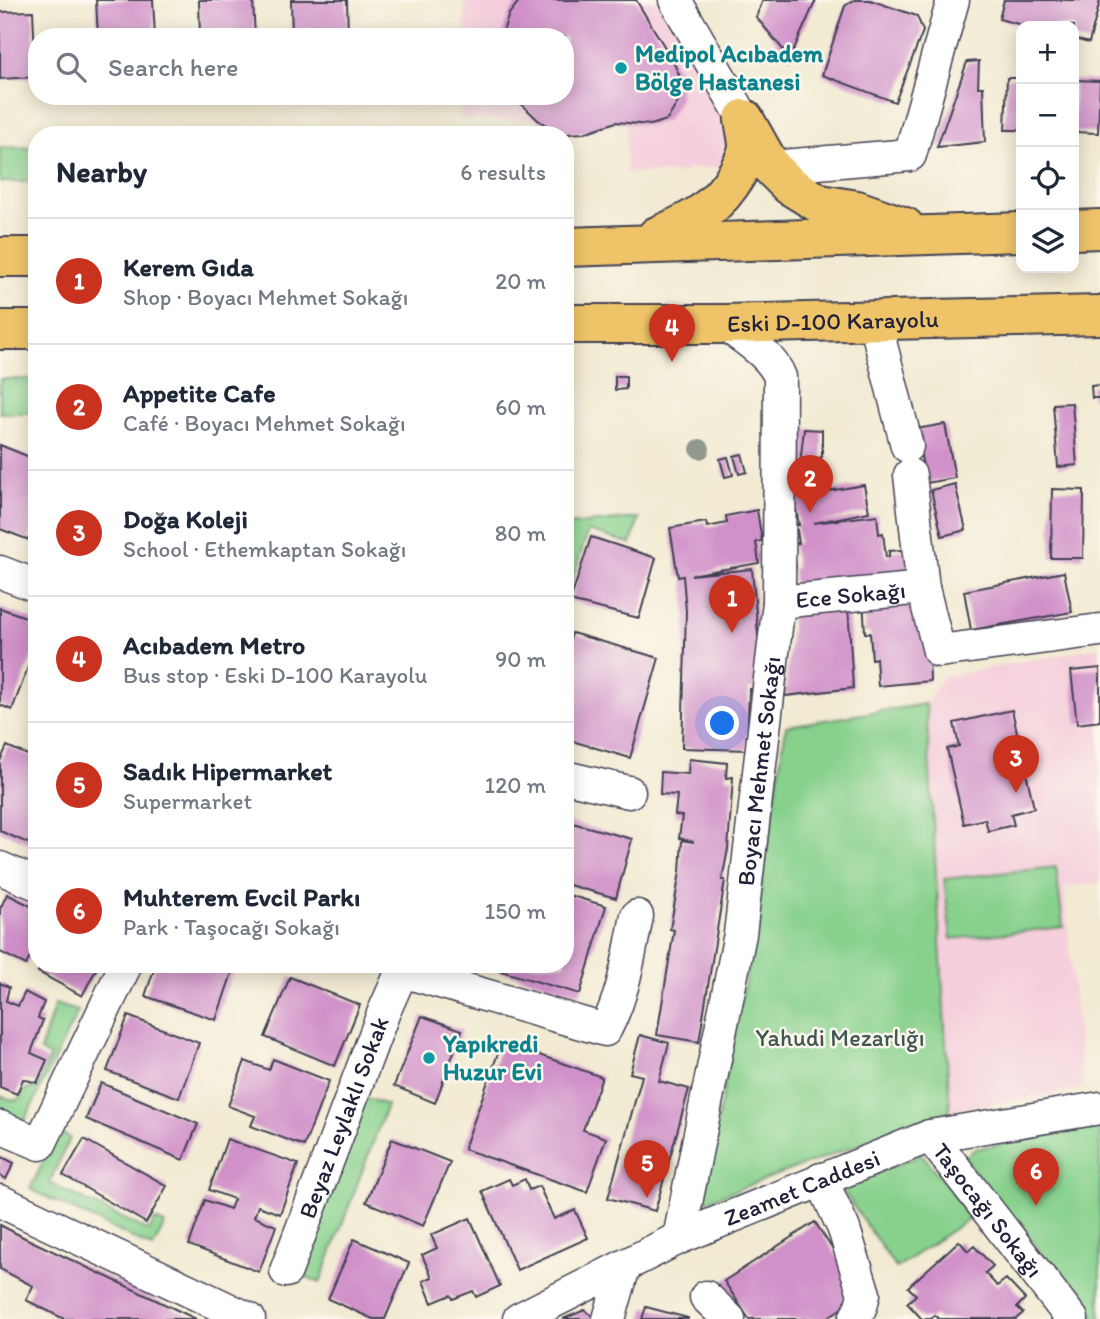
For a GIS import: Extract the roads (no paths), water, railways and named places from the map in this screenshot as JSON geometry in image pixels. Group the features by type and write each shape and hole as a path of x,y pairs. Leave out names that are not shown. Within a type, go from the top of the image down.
{"highway":[{"path":"744,119 771,167 789,185 820,204 857,211 926,234"},
{"path":"639,243 695,219 712,207 736,176 747,156 744,119"},
{"path":"1079,230 1100,229"},
{"path":"574,247 1016,232"},
{"path":"0,257 28,257"},
{"name":"Eski D-100 Karayolu","path":"574,324 875,322 1100,315"},
{"path":"0,330 28,330"}],"street":[{"path":"675,0 744,119"},
{"path":"771,167 910,155 953,0"},
{"path":"875,322 908,461 923,587 939,651 1100,630"},
{"name":"Boyacı Mehmet Sokağı","path":"679,1238 740,934 779,602 780,377 776,367 768,359 724,324"},
{"path":"0,572 28,583"},
{"name":"Ece Sokağı","path":"779,602 923,587"},
{"path":"574,779 629,792"},
{"path":"0,869 28,880"},
{"path":"420,973 605,1030 618,1000 637,916"},
{"path":"0,1127 40,1144 121,973"},
{"name":"Beyaz Leylaklı Sokak","path":"286,1271 383,1014 402,973"},
{"name":"Zeamet Caddesi","path":"519,1319 679,1238 930,1136 1100,1108"},
{"name":"Taşocağı Sokağı","path":"930,1136 1072,1319"},
{"path":"821,1179 844,1229 864,1294 855,1319"},
{"path":"0,1201 249,1319"},
{"path":"609,1319 624,1267"},
{"path":"706,1297 729,1319"}],"place":[{"name":"Medipol Acıbadem Bölge Hastanesi","path":"621,68"},
{"name":"Acıbadem Metro","path":"672,362"},
{"name":"Appetite Cafe","path":"810,513"},
{"name":"Kerem Gıda","path":"732,633"},
{"name":"Doğa Koleji","path":"1016,793"},
{"name":"Yapıkredi Huzur Evi","path":"429,1058"},
{"name":"Sadık Hipermarket","path":"647,1198"},
{"name":"Muhterem Evcil Parkı","path":"1036,1206"}],"park label":[{"name":"Yahudi Mezarlığı","path":"840,1038"}]}
